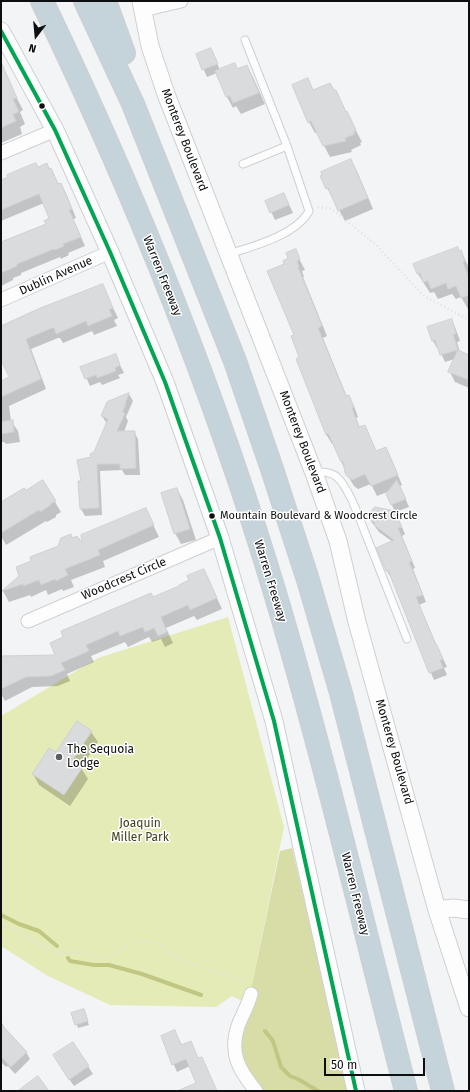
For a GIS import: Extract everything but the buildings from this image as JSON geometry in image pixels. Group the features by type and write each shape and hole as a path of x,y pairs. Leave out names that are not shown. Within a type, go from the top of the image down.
{"highway":[{"path":"26,1 114,159"},
{"name":"Warren Freeway","path":"42,1 66,50 159,264 200,372 238,480 274,590 307,702 406,1091"},
{"path":"85,1 133,104 235,361 272,469 308,580 341,693 443,1091"},
{"path":"105,1 129,66 133,104"}],"street":[{"path":"142,5 181,1"},
{"name":"Monterey Boulevard","path":"142,5 150,46 166,94 314,473 338,541 357,622 438,910 469,1008"},
{"path":"1,31 55,130 110,252 165,382 220,538 274,721 356,1091"},
{"path":"1,153 55,130"},
{"name":"Dublin Avenue","path":"1,300 110,252"},
{"name":"Woodcrest Circle","path":"28,621 220,538"},
{"path":"438,910 453,908 469,910"},
{"path":"251,994 238,1027 234,1052 242,1074 256,1091"}],"lane":[{"path":"228,254 291,230 305,218 309,210 287,146 245,40"},
{"path":"243,164 287,146"},
{"path":"314,473 329,473 336,476 343,484 361,521 407,639"}],"path":[{"path":"308,206 332,209 376,245 424,296 469,320"},
{"path":"1,925 15,930 53,952 81,953 105,958 120,951 137,940 157,943 179,959 245,980 249,986 251,994"}],"green space":[{"name":"Joaquin Miller Park","path":"228,617 284,827 248,1004 232,996 216,1007 110,1005 48,976 1,946 1,716 98,658"},
{"path":"292,848 349,1091 256,1091 242,1074 238,1027 248,1004 280,851"}],"waterway":[{"path":"1,915 19,924 39,931 57,946"},
{"path":"68,958 70,961 94,965 109,965 142,974 201,995"},
{"path":"265,1031 273,1041 281,1067 290,1076 318,1091"}],"transit line":[{"path":"1,31 55,130 110,252 165,382 220,538 274,721 356,1091"}],"place":[{"name":"Mountain Boulevard & Woodcrest Circle","path":"212,516"},
{"name":"The Sequoia Lodge","path":"59,757"}]}
